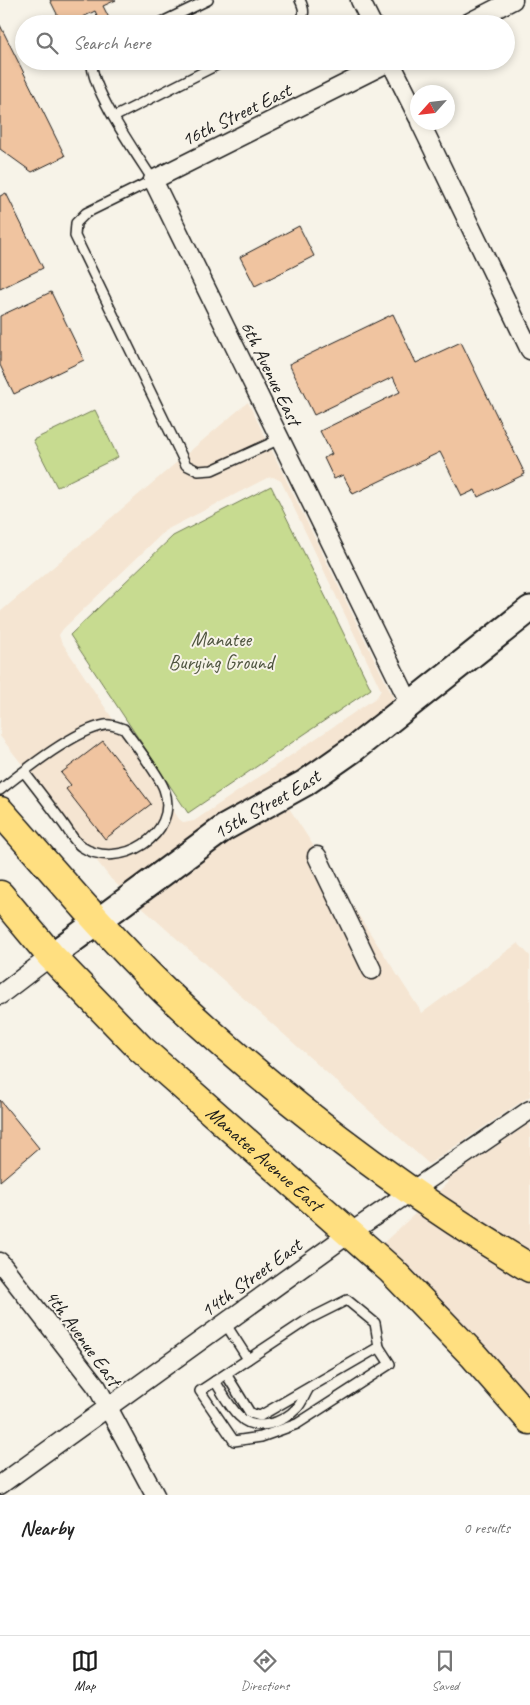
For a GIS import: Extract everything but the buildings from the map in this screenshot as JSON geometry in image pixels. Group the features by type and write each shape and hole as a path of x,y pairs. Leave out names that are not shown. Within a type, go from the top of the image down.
{"main road":[{"name":"15th Street East","path":"51,956 224,828 325,770 530,610"},
{"path":"0,811 98,922 165,991 239,1060 317,1123 410,1191 530,1268"},
{"name":"Manatee Avenue East","path":"0,895 51,956 140,1048 350,1233 428,1306 530,1420"}],"street":[{"path":"360,0 368,15"},
{"path":"484,15 513,0"},
{"name":"16th Street East","path":"153,180 373,70"},
{"path":"395,70 410,100"},
{"path":"424,130 530,350"},
{"name":"6th Avenue East","path":"153,180 410,704"},
{"path":"317,856 372,970"},
{"name":"15th Street East","path":"0,995 51,956"},
{"name":"14th Street East","path":"0,1485 350,1233 530,1110"},
{"name":"4th Avenue East","path":"0,1262 97,1387 156,1495"}],"lane":[{"path":"177,15 208,0"},
{"path":"300,0 304,8 303,15"},
{"name":"6th Avenue East","path":"93,70 114,117 153,180"},
{"path":"114,117 207,70"},
{"path":"153,180 86,214 76,224 75,236 186,466 198,471 212,470 280,439"},
{"path":"0,790 24,772 87,731 106,724 124,729 164,788 168,812 152,838 135,850 115,855 98,855 80,846 24,772"},
{"path":"347,1300 375,1323 380,1347 390,1364 297,1424 261,1437 234,1441 200,1391 307,1320 347,1300"},
{"path":"224,1324 248,1359"},
{"path":"226,1374 250,1412 260,1416 380,1347"},
{"path":"215,1381 238,1416 250,1424 263,1425 279,1421 298,1407 309,1388"}],"shaded area":[{"path":"248,402 395,701 348,740 122,889 111,879 0,736 0,612","holes":["273,477 281,481 381,690 377,697 194,821 184,823 179,819 61,641 59,635 166,530 267,478"]},
{"path":"287,805 422,1013 518,943 530,956 530,1096 429,1164 139,905 230,837"},
{"path":"530,1123 530,1254 436,1194 448,1182 446,1180"},
{"path":"418,1211 530,1282 530,1400 437,1298 381,1245"}],"green space":[{"path":"95,410 118,457 57,487 33,440"},
{"name":"Manatee Burying Ground","path":"271,486 371,689 188,813 70,635 173,536"}]}
